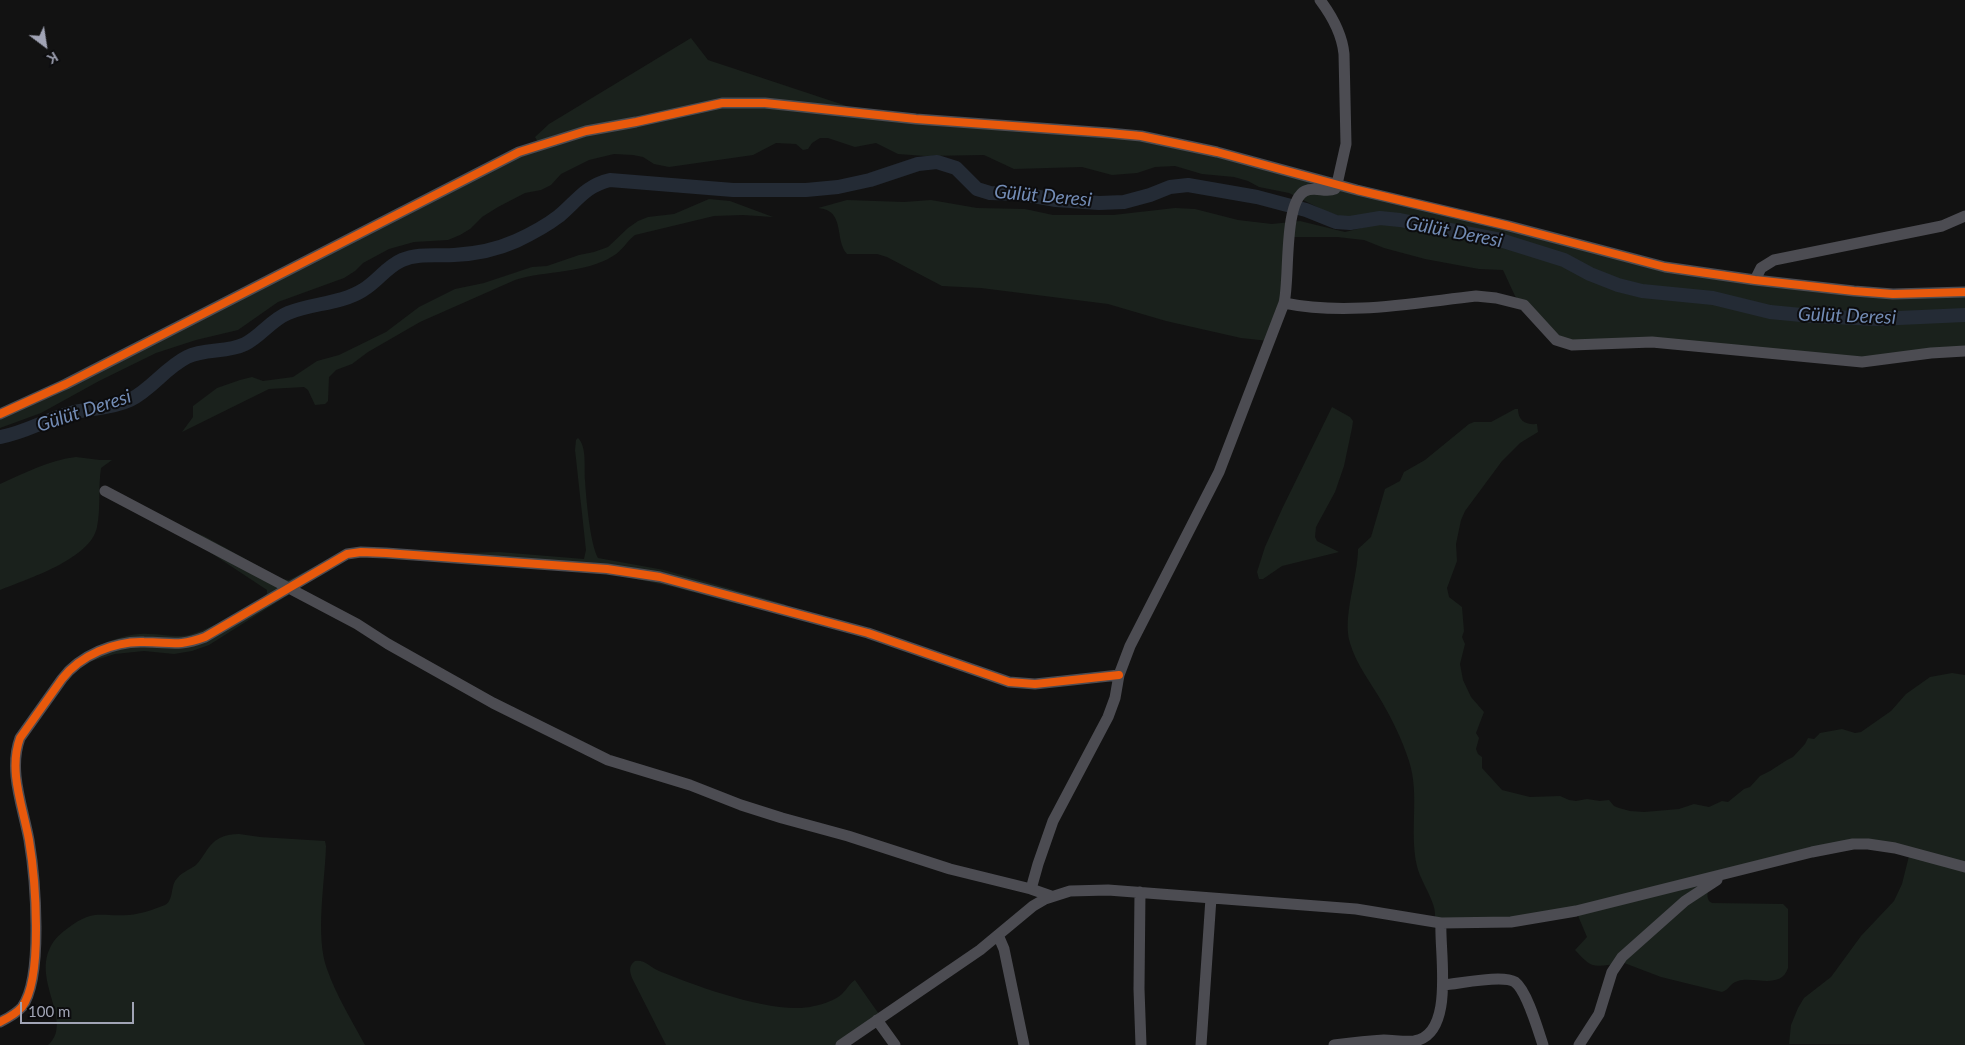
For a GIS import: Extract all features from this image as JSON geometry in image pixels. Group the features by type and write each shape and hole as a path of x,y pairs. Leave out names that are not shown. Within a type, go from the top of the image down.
{"street":[{"path":"1031,889 1053,821 1108,717 1119,675 1130,646 1219,472 1284,303 1288,281 1290,224 1296,201 1300,194 1310,189 1329,191 1335,189 1337,184 1346,144 1344,54 1337,28 1320,0"},
{"path":"0,414 66,384 519,152 586,131 722,103 765,103 916,118 1141,136 1217,152 1665,267 1755,280 1893,294 1965,292"},
{"path":"1755,280 1761,268 1774,260 1932,228 1965,216"},
{"path":"1284,303 1322,309 1348,309 1476,296 1496,298 1524,305 1556,340 1572,345 1652,342 1862,362 1931,353 1965,351"},
{"path":"105,491 357,624 388,644 493,704 608,760 690,785 741,805 782,818 1051,896"},
{"path":"0,1022 15,1013 27,998 36,943 35,890 29,842 15,773 16,749 20,738 68,671 82,660 114,646 131,642 190,643 222,629 341,557 361,552 608,569 660,577 868,633 1009,682 1035,684 1119,675"},
{"path":"841,1045 980,950 1033,906 1051,896 1070,891 1086,889 1140,892 1356,909 1441,923 1486,924 1543,918 1725,875 1812,852 1853,844 1895,848 1965,867"},
{"path":"1579,1045 1598,1014 1612,972 1622,957 1686,901 1725,875"},
{"path":"1140,892 1139,989 1141,1045"},
{"path":"1201,1045 1211,898"},
{"path":"1334,1045 1383,1040 1414,1041 1430,1032 1435,1024 1442,1001 1441,923"},
{"path":"998,935 1004,949 1024,1045"},
{"path":"1443,985 1505,979 1516,982 1522,990 1543,1045"},
{"path":"877,1020 895,1045"}],"shaded area":[{"path":"691,38 708,60 871,114 1141,136 1665,267 1858,291 1965,292 1965,351 1879,361 1741,350 1563,343 1515,296 1503,270 1479,269 1425,259 1384,248 1364,240 1337,237 1289,237 1288,281 1269,341 1241,338 1166,321 1108,304 981,288 942,286 887,257 877,254 847,254 843,248 833,214 818,208 847,200 904,202 931,200 977,208 1025,209 1053,215 1113,215 1175,208 1195,209 1238,220 1272,224 1300,221 1345,232 1378,224 1380,216 1379,214 1345,218 1325,211 1289,193 1259,187 1234,177 1202,174 1175,166 1155,167 1137,173 1112,175 1082,167 1014,169 984,155 925,156 898,154 876,143 855,147 828,138 820,138 812,143 808,149 803,150 796,144 776,143 753,155 669,167 654,164 643,157 633,155 614,154 589,160 561,174 551,185 541,190 525,193 498,207 460,235 448,240 414,242 389,249 363,263 344,278 278,302 238,330 196,340 156,353 99,381 41,413 0,428 0,414 539,144 535,137 549,124"},
{"path":"709,199 730,201 773,217 714,216 635,235 616,254 602,262 578,269 515,280 420,322 368,352 352,364 336,370 329,377 328,401 325,404 315,405 308,390 304,387 269,389 182,432 193,417 193,406 217,388 252,377 263,381 293,377 317,361 339,355 386,332 419,307 455,289 484,283 532,267 547,266 594,252 608,247 638,221 648,217 674,214"},
{"path":"1332,407 1350,417 1353,421 1344,466 1335,492 1316,527 1315,537 1317,541 1339,552 1282,566 1263,579 1259,579 1257,572 1265,547"},
{"path":"1518,409 1519,417 1523,421 1529,424 1537,424 1538,432 1520,443 1502,461 1465,511 1456,544 1457,561 1447,588 1449,597 1462,607 1464,631 1462,637 1465,644 1460,664 1463,680 1471,697 1484,712 1476,733 1479,738 1476,749 1482,757 1482,768 1502,790 1530,797 1560,796 1576,801 1587,799 1609,800 1614,806 1619,808 1644,812 1679,809 1694,804 1709,807 1722,801 1728,802 1744,789 1750,787 1760,776 1793,757 1808,738 1814,739 1820,733 1842,729 1855,733 1861,732 1891,711 1906,694 1930,677 1952,673 1965,675 1965,1045 1789,1044 1791,1025 1804,998 1831,977 1861,936 1894,901 1902,884 1910,852 1868,844 1725,875 1709,889 1708,897 1712,903 1783,904 1788,909 1788,968 1779,979 1738,981 1722,992 1661,977 1619,961 1616,964 1592,965 1575,950 1587,937 1576,911 1543,918 1434,922 1435,916 1432,902 1417,866 1414,840 1414,787 1409,761 1394,723 1360,666 1350,643 1348,633 1349,609 1358,549 1371,537 1385,489 1400,481 1404,472 1425,460 1469,424 1474,422 1491,422"},
{"path":"578,438 584,452 589,520 598,558 664,570 784,604 800,614 763,609 631,578 463,553 499,552 584,559 586,550 575,450"},
{"path":"76,457 112,460 101,468 98,520 92,538 83,549 71,558 41,574 0,590 0,484 47,464"},
{"path":"181,527 204,536 282,579 289,580 329,559 328,570 209,645 192,651 174,654 144,651 115,654 92,661 78,670 64,668 91,649 115,639 138,634 189,635 229,618 267,594 267,590 199,545"},
{"path":"239,834 325,841 321,925 323,956 344,1008 365,1045 48,1045 55,1036 57,1025 46,974 46,961 50,948 58,936 84,918 97,915 134,914 165,905 171,897 177,878 196,865 215,841 224,836"},
{"path":"635,961 644,962 659,971 714,991 736,998 779,1007 798,1008 825,1003 842,994 855,980 881,1017 841,1045 666,1045 632,978 630,967"}],"waterway":[{"name":"Gülüt Deresi","path":"0,437 78,411 115,405 130,400 187,357 201,352 238,347 256,337 276,320 288,313 354,295 363,290 391,266 402,260 421,256 478,252 516,241 554,220 594,186 610,180 733,190 806,190 838,187 870,180 918,164 937,162 956,168 977,189 990,193 1022,194 1056,200 1099,203 1124,202 1170,187 1188,185 1257,197 1306,210 1336,222 1350,223 1380,218 1400,220 1497,239 1564,260 1590,274 1618,285 1642,291 1713,298 1770,312 1812,316 1877,319 1965,315"}],"cycle path":[{"path":"0,414 66,384 519,152 586,131 722,103 765,103 916,119 1141,136 1217,152 1357,190 1509,226 1665,267 1755,280 1854,291 1893,294 1965,292"},
{"path":"0,1022 15,1014 22,1007 29,993 35,950 34,877 29,840 16,776 17,751 20,738 62,679 88,656 110,647 133,642 181,643 205,637 347,554 361,552 386,553 607,569 660,577 868,633 1009,682 1035,684 1119,675"}]}
